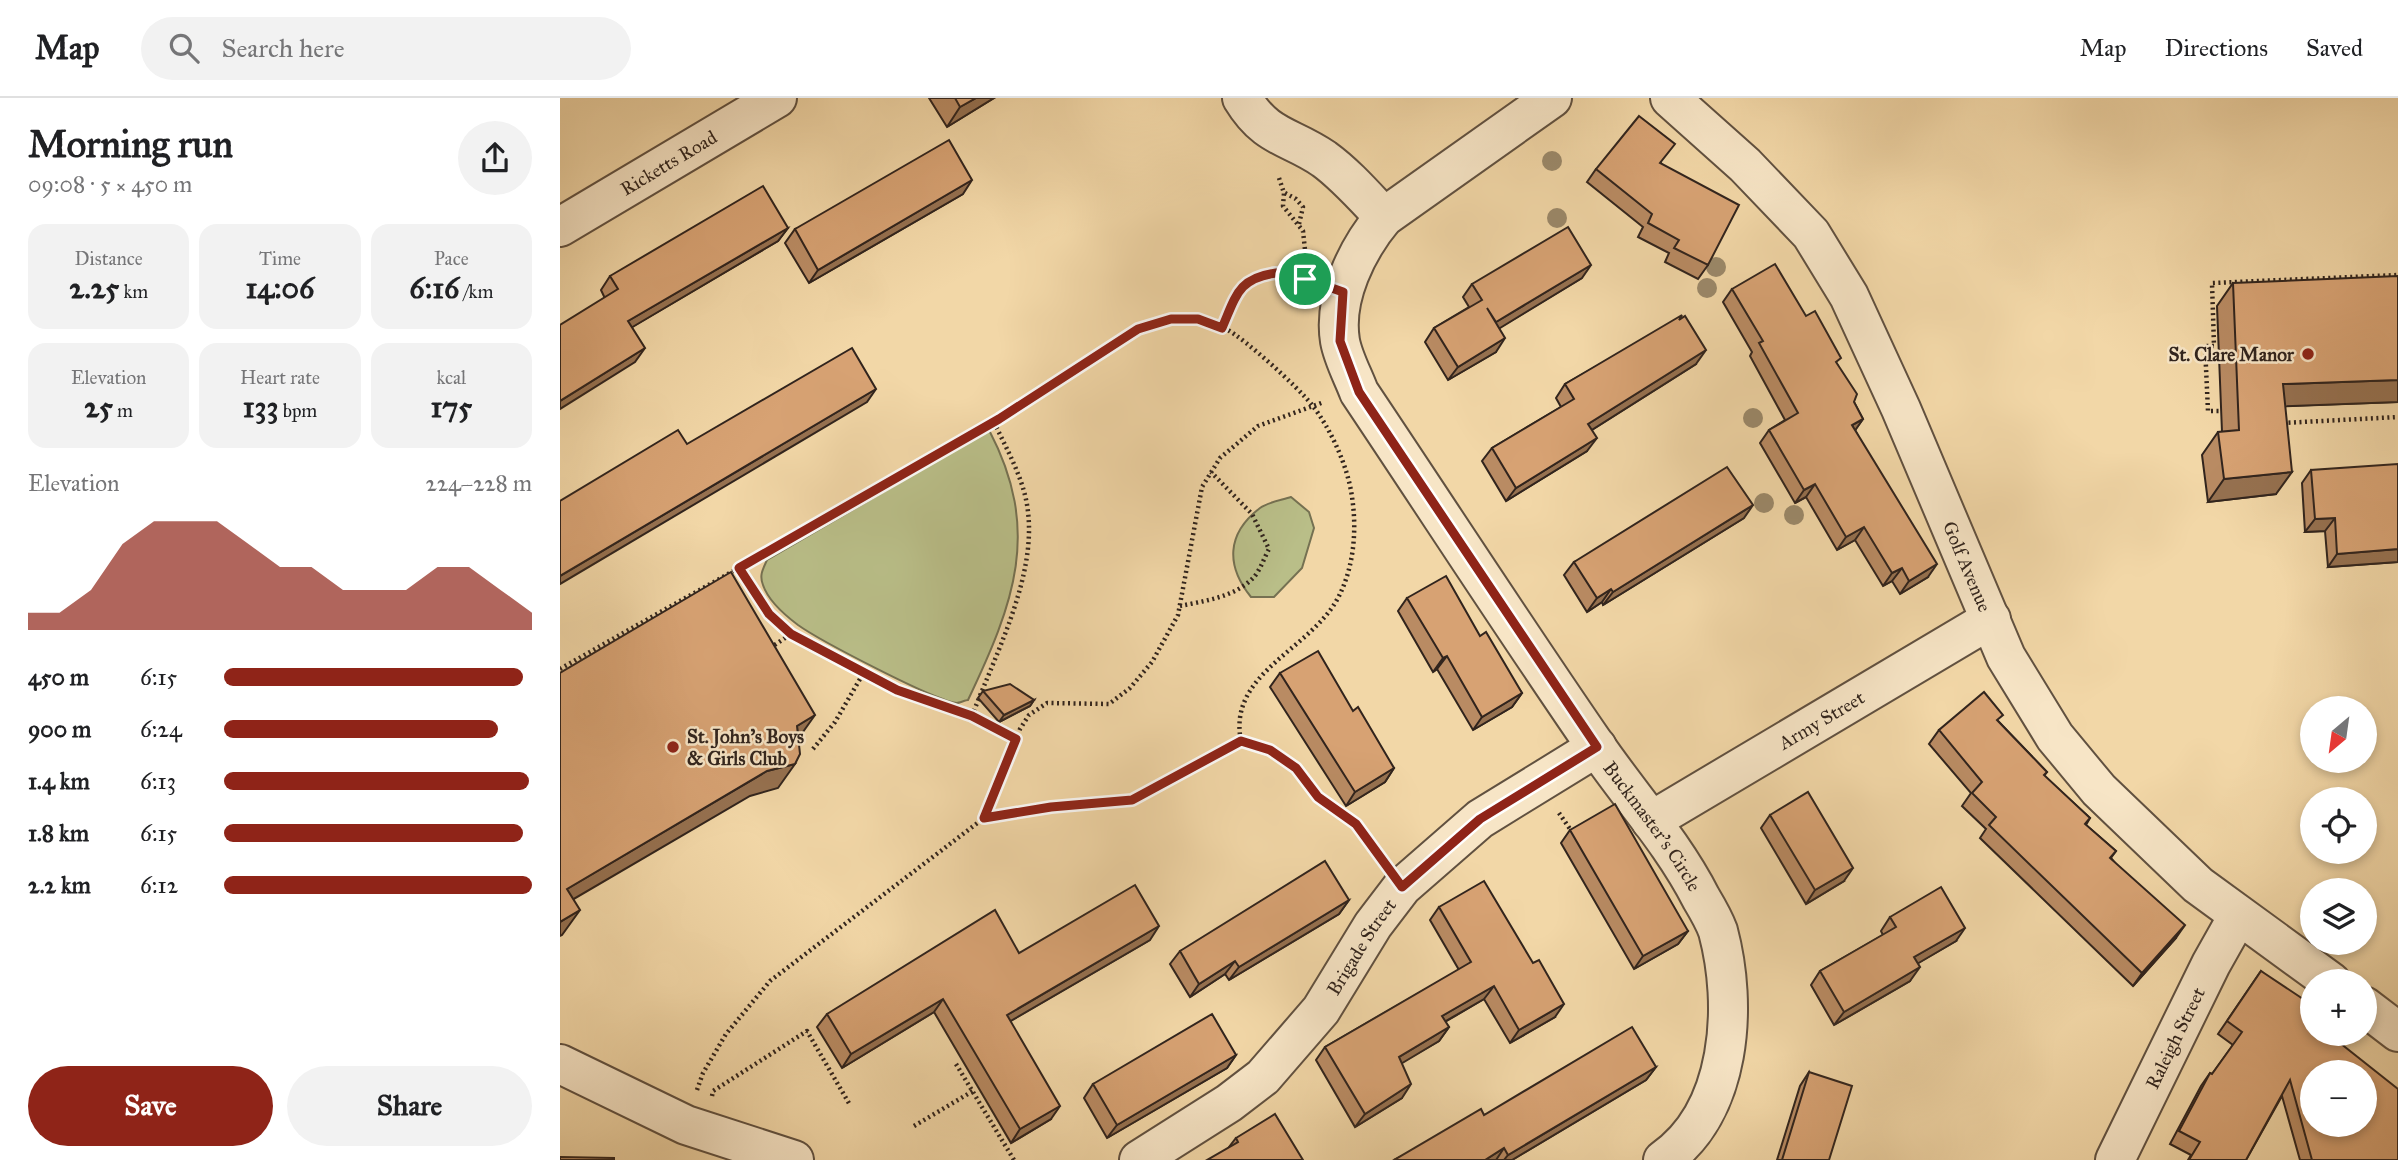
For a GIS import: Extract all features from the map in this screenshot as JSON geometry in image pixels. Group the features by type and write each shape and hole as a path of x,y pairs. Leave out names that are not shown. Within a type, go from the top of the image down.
{"street":[{"name":"Ricketts Road","path":"560,227 777,98"},
{"path":"1241,98 1253,117 1269,131 1323,159 1384,217"},
{"name":"Buckmaster's Circle","path":"1552,98 1384,217 1370,232 1343,292 1340,341 1359,392 1597,747 1690,876 1717,929 1727,981 1725,1058 1712,1094 1696,1126 1663,1160"},
{"name":"Golf Avenue","path":"1670,98 1745,165 1818,244 1850,296 2007,657 2030,700 2055,737 2090,780 2150,841 2238,916 2313,969"},
{"name":"Army Street","path":"1651,821 1991,619"},
{"name":"Brigade Street","path":"1139,1160 1229,1103 1263,1077 1321,1010 1373,926 1402,887 1480,819 1597,747"},
{"name":"Raleigh Street","path":"2115,1160 2193,1000 2238,916"},
{"path":"2377,1016 2398,1032"},
{"path":"560,1064 741,1151 794,1160"}],"path":[{"path":"1299,224 1303,207 1296,199 1284,193 1283,206 1299,224 1307,254 1305,279"},
{"path":"1222,328 1240,288 1258,275 1292,274 1343,292"},
{"path":"2227,424 2226,411 2208,411 2205,346 2214,346 2212,283 2398,275"},
{"path":"560,669 994,422 1138,329 1171,319 1198,319 1222,328 1290,382 1312,405 1334,440 1352,492 1355,523 1350,566 1338,598 1320,623 1258,678 1244,699 1237,719 1241,741"},
{"path":"984,818 1016,739 1029,715 1047,703 1109,704 1130,688 1152,662 1178,615 1199,499 1220,458 1258,426 1312,405 1359,392"},
{"path":"2280,423 2398,417"},
{"path":"972,716 1029,555 1028,510 1013,461 994,422"},
{"path":"1180,606 1217,598 1237,589 1253,578 1269,549 1252,514 1212,472"},
{"path":"739,568 769,614 791,634 897,690 972,716 1016,739"},
{"path":"769,649 791,634"},
{"path":"813,749 835,722 863,672"},
{"path":"695,1097 703,1073 726,1034 770,981 984,818 1051,807 1132,800 1241,741 1270,750 1296,768 1318,797 1356,824 1402,887"},
{"path":"711,1104 713,1091 807,1031 850,1105"},
{"path":"956,1064 1014,1160"},
{"path":"914,1126 973,1091"}],"green space":[{"path":"989,430 1005,467 1015,501 1018,534 1016,566 998,631 968,700 957,703 945,700 877,669 798,625 773,602 765,591 761,578 767,560"},
{"path":"1291,497 1309,512 1314,528 1302,568 1274,597 1251,597 1237,574 1233,551 1236,539 1249,518 1260,508"}],"building":[{"path":"955,98 976,98 960,107"},
{"path":"1639,116 1675,144 1660,163 1739,205 1708,265 1674,248 1679,240 1648,223 1652,214 1596,169"},
{"path":"949,140 972,180 818,270 795,229"},
{"path":"763,186 788,228 628,321 645,348 560,401 560,325 618,289 610,276"},
{"path":"1568,227 1591,265 1496,322 1487,308 1505,338 1458,367 1434,328 1482,300 1472,284"},
{"path":"1775,264 1806,316 1815,311 1841,358 1836,362 1857,394 1854,402 1863,419 1852,425 1937,564 1909,581 1902,568 1892,573 1864,527 1846,537 1815,484 1804,490 1769,430 1798,413 1759,343 1763,341 1732,289"},
{"name":"St. Clare Manor","path":"2398,276 2398,380 2283,384 2292,472 2224,479 2218,432 2239,430 2233,283"},
{"path":"1682,315 1679,320 1685,316 1706,350 1588,424 1597,438 1516,488 1492,448 1574,399 1565,384"},
{"path":"852,348 876,389 560,576 560,501 678,430 687,444"},
{"path":"2398,464 2398,549 2337,554 2335,518 2315,519 2311,470"},
{"path":"1727,467 1753,505 1613,592 1611,589 1597,598 1574,562"},
{"name":"St. John's Boys & Girls Club","path":"731,572 815,715 797,726 800,754 795,764 767,771 567,889 580,910 560,922 560,673"},
{"path":"1446,576 1480,636 1486,632 1522,693 1482,717 1447,656 1443,658 1407,598"},
{"path":"1318,651 1353,711 1358,707 1394,768 1355,792 1280,673"},
{"path":"1010,684 1034,700 1004,715 983,691"},
{"path":"1984,692 2003,715 1997,720 2047,772 2044,775 2090,818 2085,824 2116,851 2110,858 2185,925 2142,973 1989,825 1996,817 1972,793 1982,782 1939,730"},
{"path":"1808,792 1853,868 1815,890 1770,815"},
{"path":"1615,804 1688,931 1643,956 1570,830"},
{"path":"1325,861 1349,900 1239,967 1235,961 1199,984 1180,951"},
{"path":"1484,881 1533,963 1539,960 1564,1004 1519,1030 1494,986 1442,1016 1449,1027 1399,1057 1411,1084 1365,1114 1325,1047 1471,962 1439,907"},
{"path":"1135,885 1159,926 1007,1015 1060,1106 1020,1129 943,999 851,1054 827,1014 995,910 1019,953"},
{"path":"1941,887 1965,928 1914,957 1920,967 1844,1012 1820,971 1896,927 1890,917"},
{"path":"2261,971 2300,997 2300,1046 2344,1046 2361,1060 2300,1060 2300,1116 2290,1080 2246,1160 2189,1160 2200,1142 2179,1131 2210,1073 2212,1074 2242,1032 2227,1021"},
{"path":"1212,1014 1236,1055 1117,1125 1093,1084"},
{"path":"1632,1027 1656,1067 1508,1155 1504,1148 1485,1160 1394,1160 1481,1109 1484,1115"},
{"path":"1809,1072 1852,1086 1829,1160 1782,1160"},
{"path":"2377,1072 2398,1089 2398,1160 2312,1160 2306,1137 2377,1137"},
{"path":"1275,1114 1303,1160 1207,1160 1238,1142 1236,1138"},
{"path":"560,1157 614,1158 614,1160 560,1160"}],"place":[{"name":"St. Clare Manor","path":"2308,354"},
{"name":"St. John's Boys & Girls Club","path":"673,747"}],"route":[{"path":"1292,274 1305,279 1343,292 1340,341 1359,392 1597,747 1480,819 1402,887 1356,824 1318,797 1296,768 1270,750 1241,741 1132,800 1051,807 984,818 1016,739 972,716 897,690 791,634 769,614 739,568 999,419 1138,329 1171,319 1198,319 1222,328 1240,288 1258,275 1292,274"}]}
